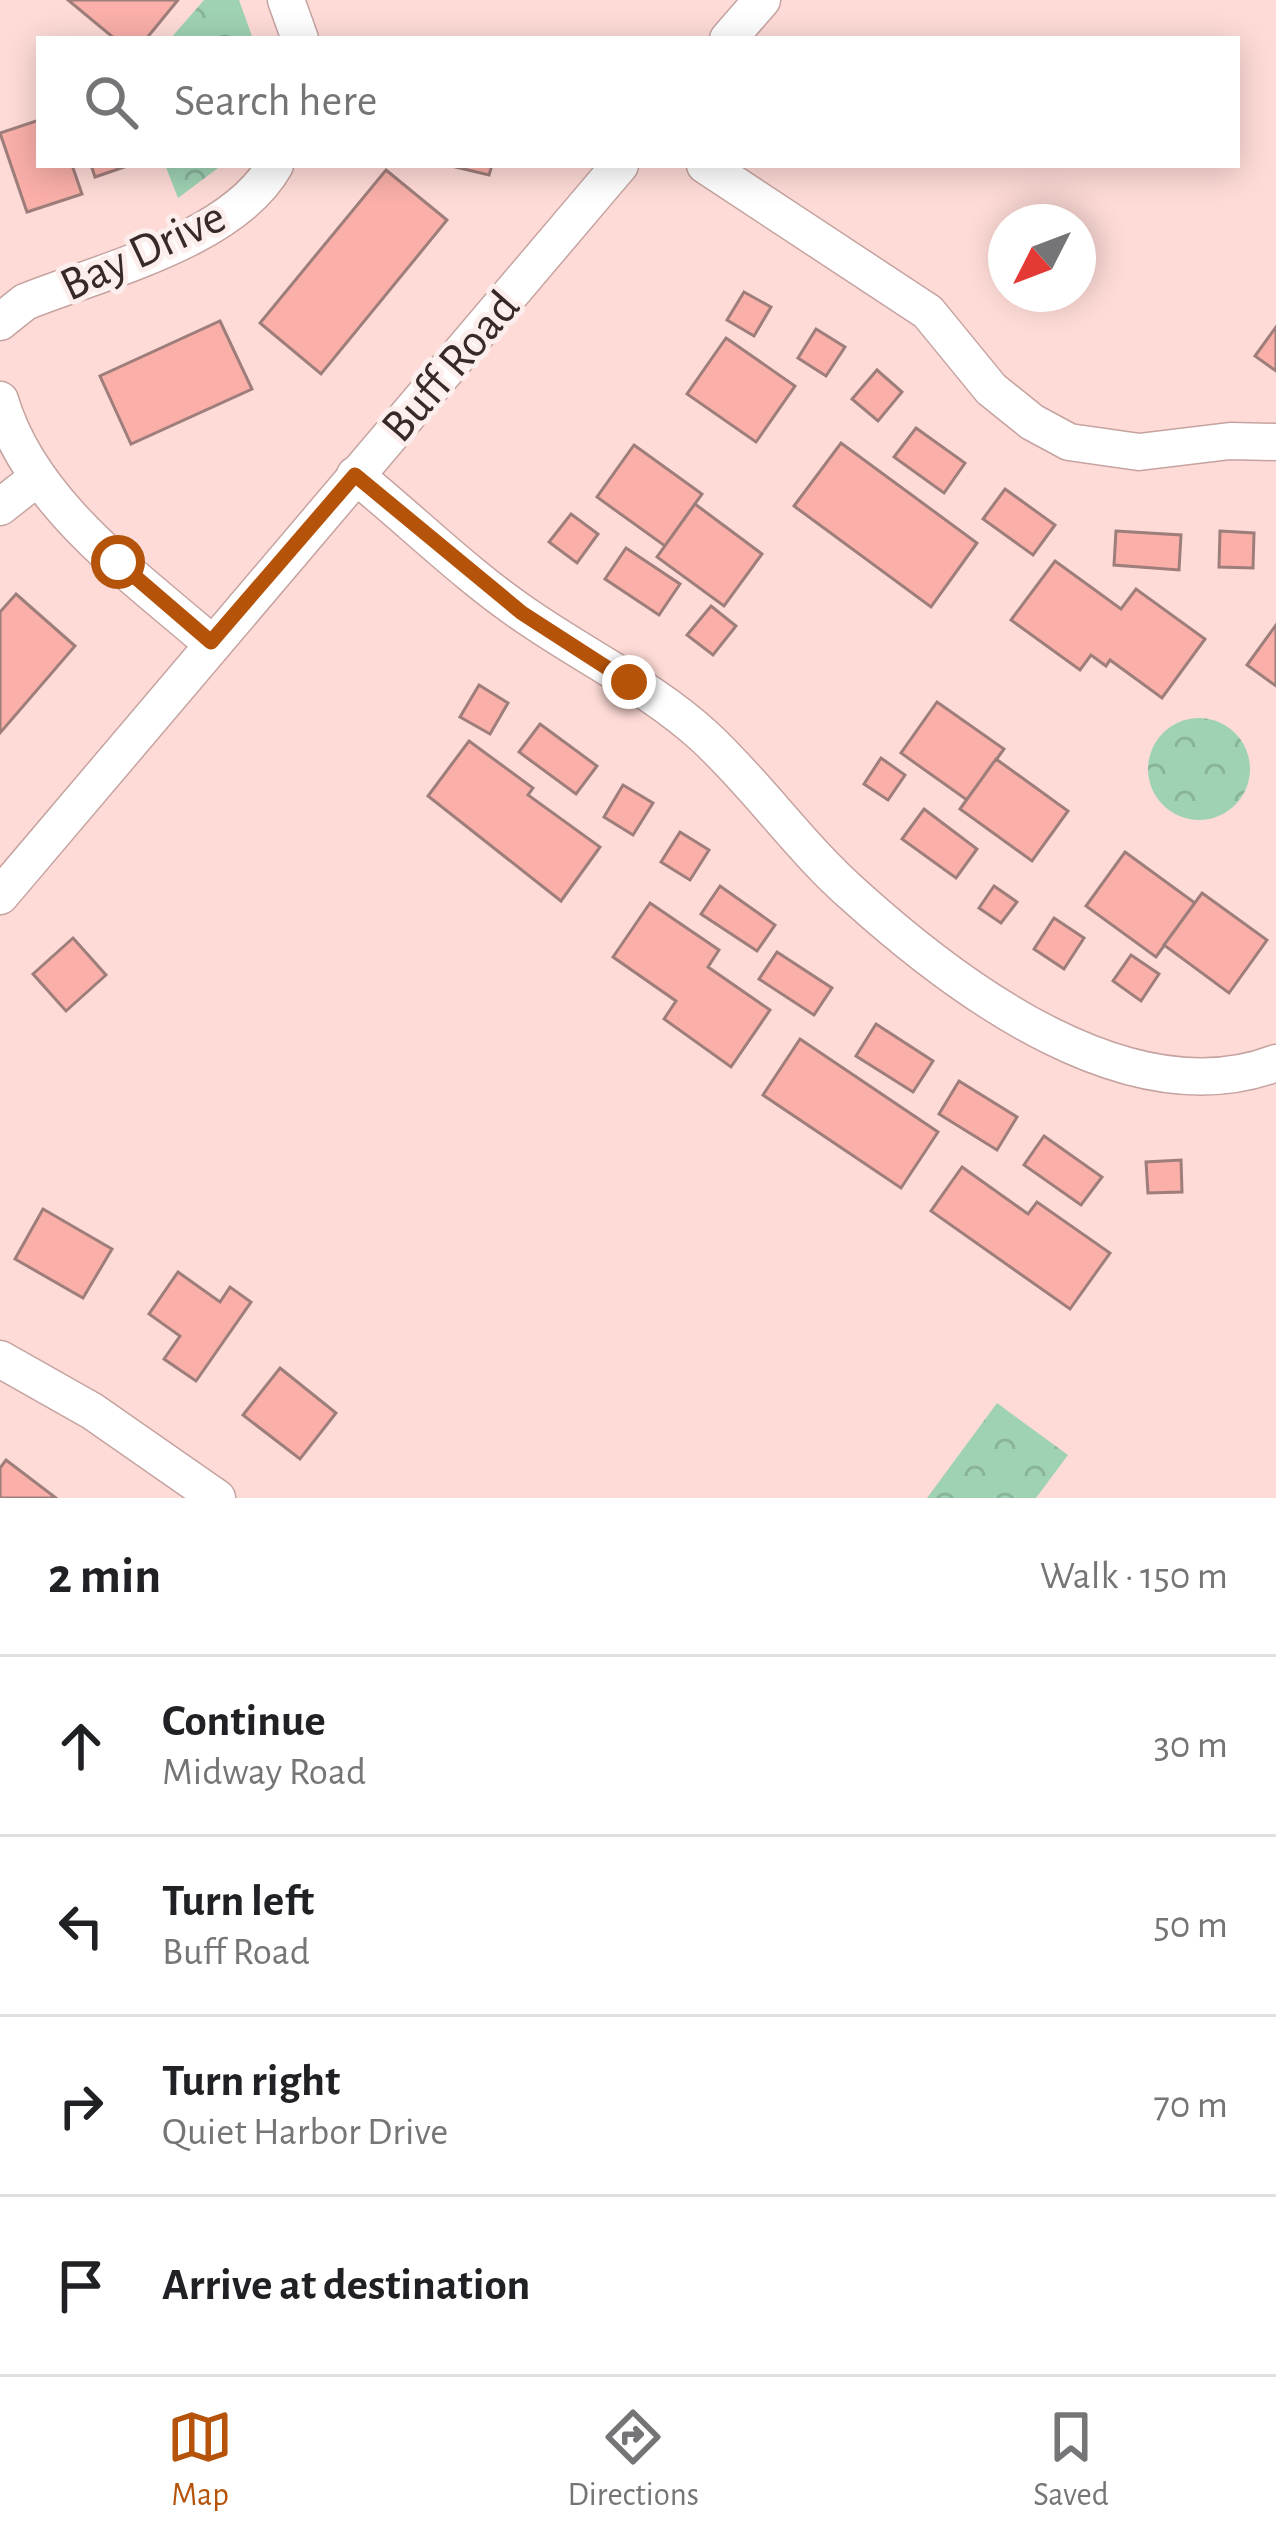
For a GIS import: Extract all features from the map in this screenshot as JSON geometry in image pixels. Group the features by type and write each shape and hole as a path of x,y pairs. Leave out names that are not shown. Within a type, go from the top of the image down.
{"street":[{"path":"286,0 299,36"},
{"path":"731,36 762,0"},
{"name":"Bay Drive","path":"0,322 25,302 211,228 263,186 273,168"},
{"name":"Buff Road","path":"0,896 617,168"},
{"path":"710,168 928,312 991,388 1032,422 1070,442 1139,452 1230,441 1276,442"},
{"path":"0,400 37,478 118,562 211,642"},
{"path":"355,475 527,617 704,736 852,895 994,1004 1066,1043 1113,1061 1194,1073 1236,1073 1276,1063"},
{"path":"0,507 37,478"},
{"path":"0,1359 92,1412 217,1498"}],"green space":[{"path":"204,0 239,0 252,36 173,36"},
{"path":"166,168 218,168 178,198"},
{"path":"1199,718 1218,722 1235,733 1246,750 1250,769 1246,788 1235,805 1218,816 1199,820 1180,816 1163,805 1152,788 1148,769 1152,750 1163,733 1180,722"},
{"path":"997,1403 1068,1455 1036,1498 927,1498"}],"building":[{"path":"68,0 178,0 148,36 111,36"},
{"path":"36,121 36,168 73,168 82,194 27,212 0,133"},
{"path":"92,168 121,168 95,177"},
{"path":"460,168 491,168 489,175"},
{"path":"386,170 447,220 321,374 260,323"},
{"path":"744,292 771,307 754,336 727,320"},
{"path":"220,321 252,389 131,444 100,376"},
{"path":"1276,327 1276,371 1255,356"},
{"path":"816,329 845,347 826,376 798,358"},
{"path":"726,338 795,386 756,442 687,394"},
{"path":"877,370 902,392 878,421 852,399"},
{"path":"916,428 965,463 944,493 894,457"},
{"path":"841,443 977,543 931,607 794,506"},
{"path":"634,445 702,494 665,546 597,497"},
{"path":"1005,489 1055,525 1033,555 983,519"},
{"path":"695,504 762,554 724,606 657,557"},
{"path":"571,514 598,534 577,563 549,542"},
{"path":"1116,531 1181,535 1179,570 1114,565"},
{"path":"1220,531 1254,533 1253,568 1219,567"},
{"path":"626,548 680,584 659,615 605,579"},
{"path":"1055,561 1121,609 1136,589 1205,639 1162,698 1110,660 1106,666 1091,655 1080,670 1011,620"},
{"path":"16,594 75,646 0,733 0,612"},
{"path":"711,606 736,626 713,655 687,635"},
{"path":"1276,625 1276,686 1247,665"},
{"path":"479,685 508,703 490,734 460,717"},
{"path":"937,702 1004,749 967,800 901,753"},
{"path":"540,724 597,766 576,794 519,752"},
{"path":"469,741 533,788 528,795 600,847 561,901 428,796"},
{"path":"881,758 905,775 888,800 864,784"},
{"path":"996,759 1068,811 1032,861 960,809"},
{"path":"623,785 653,803 633,835 604,817"},
{"path":"924,809 977,849 956,878 902,839"},
{"path":"680,832 709,850 690,880 661,862"},
{"path":"1125,852 1195,903 1156,957 1086,906"},
{"path":"720,886 775,925 757,951 701,914"},
{"path":"994,886 1017,902 1001,923 979,908"},
{"path":"1202,893 1267,940 1229,993 1164,945"},
{"path":"650,903 719,950 708,967 770,1010 731,1067 664,1019 676,1001 613,957"},
{"path":"1054,918 1084,938 1064,969 1034,949"},
{"path":"73,938 106,975 66,1011 33,974"},
{"path":"777,952 832,988 814,1015 759,979"},
{"path":"1131,955 1159,974 1141,1001 1113,981"},
{"path":"876,1024 933,1061 913,1092 856,1056"},
{"path":"800,1039 938,1132 901,1188 763,1095"},
{"path":"959,1081 1017,1117 997,1150 939,1114"},
{"path":"1044,1136 1102,1177 1081,1205 1024,1165"},
{"path":"1181,1160 1182,1192 1148,1193 1146,1162"},
{"path":"962,1167 1028,1214 1037,1202 1110,1253 1070,1309 931,1211"},
{"path":"43,1209 112,1249 83,1298 15,1259"},
{"path":"178,1272 220,1302 230,1287 251,1302 196,1381 164,1359 180,1336 149,1314"},
{"path":"280,1368 336,1413 300,1459 243,1415"},
{"path":"6,1460 56,1498 0,1498 0,1468"}],"route":[{"path":"118,562 211,642 355,475 522,613 629,682"}]}
